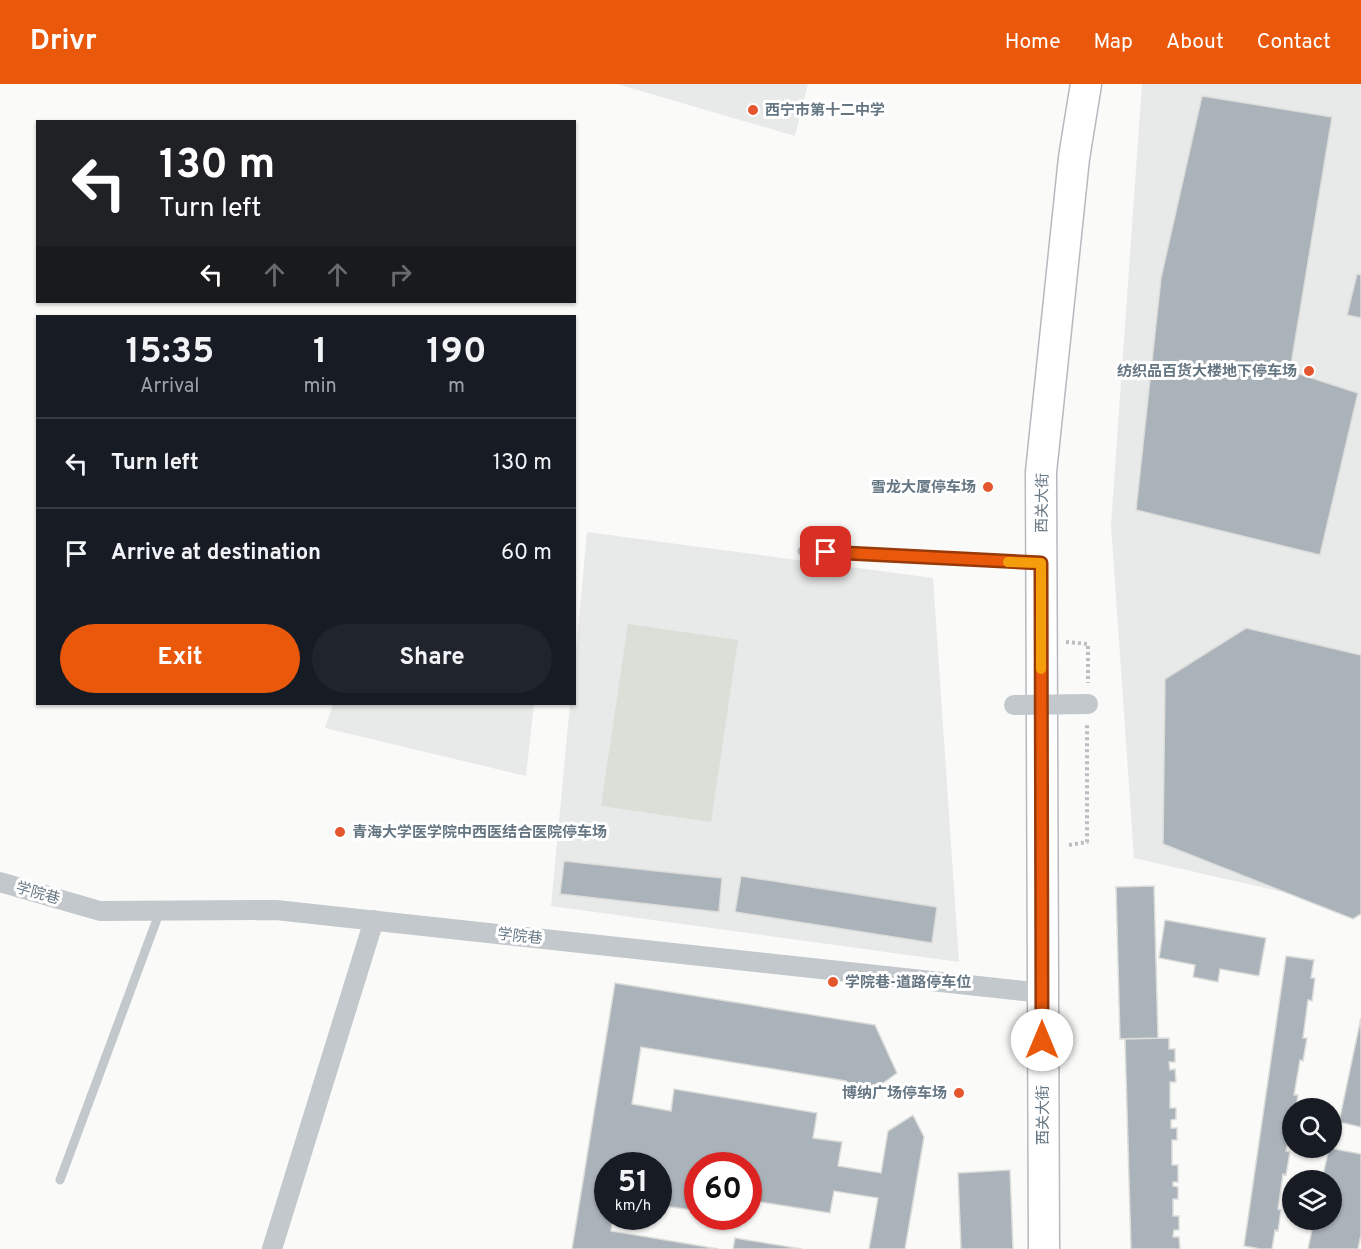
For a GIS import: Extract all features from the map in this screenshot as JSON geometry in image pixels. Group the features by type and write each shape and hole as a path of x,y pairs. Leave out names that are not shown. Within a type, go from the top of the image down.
{"main road":[{"name":"西关大街","path":"1044,1249 1041,472 1074,158 1086,84"}],"street":[{"path":"1014,705 1088,704"},
{"name":"学院巷","path":"0,882 100,911 276,909 1042,993"},
{"path":"272,1249 374,920"}],"lane":[{"path":"802,551 1041,563"},
{"path":"60,1179 160,910"}],"path":[{"path":"1041,641 1088,644 1087,842 1042,848"}],"shaded area":[{"name":"西宁市第十二中学","path":"617,84 808,84 795,136"},
{"path":"1142,84 1361,84 1361,910 1134,858 1111,525"},
{"path":"587,532 933,578 959,962 551,906 570,705 576,705 576,651"},
{"path":"628,624 738,640 711,822 601,806"},
{"path":"333,705 534,705 526,776 325,728"}],"building":[{"path":"1202,96 1332,117 1290,371 1358,393 1320,555 1136,510 1161,278"},
{"path":"1357,274 1361,275 1361,318 1347,315"},
{"path":"1246,628 1361,655 1361,914 1353,919 1163,844 1165,679"},
{"path":"564,861 722,878 719,912 560,894"},
{"path":"741,876 937,907 932,943 735,912"},
{"path":"1154,886 1158,1038 1120,1039 1116,887"},
{"path":"1165,920 1266,938 1259,976 1220,969 1218,982 1193,977 1195,965 1159,958"},
{"path":"1286,956 1314,960 1311,978 1315,978 1312,1001 1308,1000 1303,1038 1307,1038 1303,1061 1300,1060 1294,1095 1298,1095 1298,1098 1282,1098 1282,1158 1289,1158 1287,1170 1282,1170 1278,1231 1275,1230 1272,1249 1244,1246"},
{"path":"615,983 875,1025 897,1073 864,1097 846,1081 641,1047 632,1104 671,1111 674,1089 817,1113 813,1138 842,1142 838,1166 881,1173 888,1131 913,1115 924,1137 905,1249 869,1249 878,1198 834,1191 830,1213 762,1202 762,1152 684,1152 684,1209 672,1207 672,1152 594,1152 594,1230 611,1230 719,1249 572,1249"},
{"path":"1361,1018 1361,1127 1342,1123 1342,1108"},
{"path":"1169,1038 1169,1049 1175,1049 1175,1062 1169,1062 1170,1070 1175,1069 1176,1082 1170,1082 1170,1108 1176,1108 1176,1119 1171,1120 1171,1128 1177,1128 1177,1140 1172,1140 1172,1165 1178,1165 1178,1182 1173,1182 1173,1186 1178,1187 1178,1199 1173,1199 1173,1216 1179,1216 1179,1230 1174,1230 1173,1237 1179,1237 1180,1249 1131,1249 1125,1039"},
{"path":"1342,1150 1361,1154 1361,1235 1358,1249 1308,1249 1312,1230 1342,1230 1342,1170 1324,1170 1327,1158 1342,1158"},
{"path":"1010,1170 1013,1249 961,1249 958,1173"},
{"path":"735,1238 802,1249 733,1249"}],"slow traffic":[{"path":"1008,562 1041,563 1041,669"}],"place":[{"name":"西宁市第十二中学","path":"753,110"},
{"name":"纺织品百货大楼地下停车场","path":"1309,371"},
{"name":"雪龙大厦停车场","path":"988,487"},
{"name":"青海大学医学院中西医结合医院停车场","path":"340,832"},
{"name":"学院巷-道路停车位","path":"833,982"},
{"name":"博纳广场停车场","path":"959,1093"}],"route":[{"path":"826,552 1041,563 1042,1040"}]}
